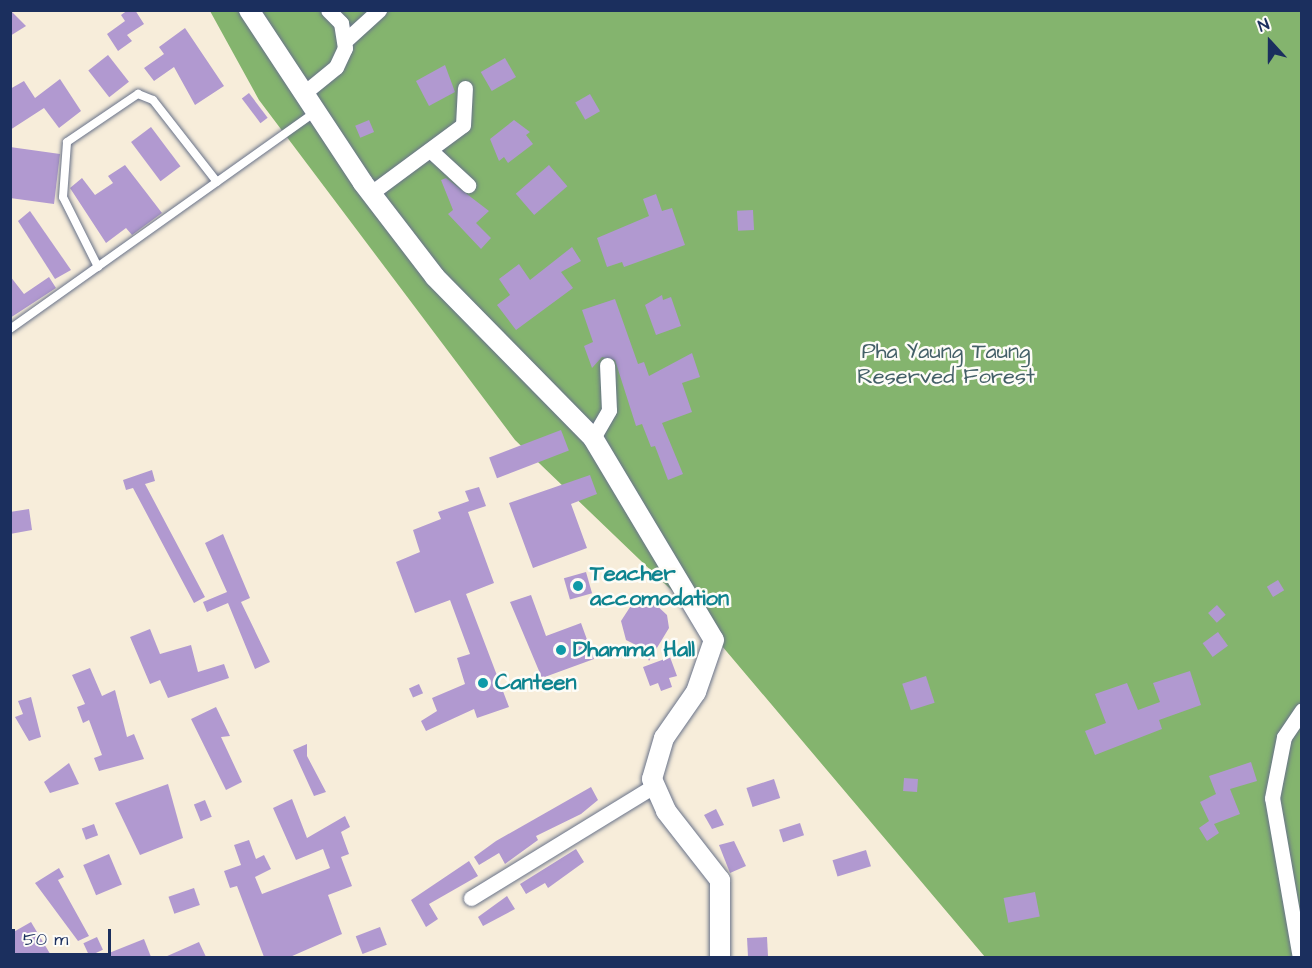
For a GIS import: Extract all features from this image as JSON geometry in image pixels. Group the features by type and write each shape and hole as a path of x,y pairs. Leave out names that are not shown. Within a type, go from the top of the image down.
{"street":[{"path":"249,10 371,193 435,277 593,438 714,640 696,692 664,738 652,787 471,898"},
{"path":"328,10 346,40"},
{"path":"304,93 336,67 346,40 379,10"},
{"path":"371,193 463,125 465,88"},
{"path":"430,150 468,185"},
{"path":"593,438 609,410 607,365"},
{"path":"1300,957 1272,798 1284,737 1302,710"},
{"path":"652,787 720,880 720,957"}],"lane":[{"path":"98,267 63,197 67,142 138,94 153,100 217,182"},
{"path":"10,329 316,112"}],"green space":[{"name":"Pha Yaung Taung Reserved Forest","path":"210,11 1301,11 1301,957 985,957 689,607 515,440 259,100"}],"building":[{"path":"10,10 26,26 10,36"},
{"path":"128,10 135,10 144,24 127,35 132,41 118,51 107,34 125,21 121,15"},
{"path":"185,28 224,86 195,105 174,67 154,81 144,68 164,54 159,47"},
{"path":"108,55 129,82 109,97 88,70"},
{"path":"505,58 516,77 492,91 481,72"},
{"path":"445,65 455,92 429,106 416,81"},
{"path":"60,79 81,111 59,128 44,108 10,130 10,89 24,81 35,98"},
{"path":"249,93 268,118 260,123 242,98"},
{"path":"590,94 600,111 585,120 575,102"},
{"path":"369,120 374,132 360,138 355,126"},
{"path":"514,120 530,132 526,135 533,144 508,163 504,157 499,161 490,139"},
{"path":"151,127 180,166 161,181 131,142"},
{"path":"10,147 60,154 54,204 10,198"},
{"path":"125,165 162,213 132,235 126,228 106,243 70,188 82,178 95,195 113,183 108,176"},
{"path":"549,165 567,186 534,215 516,194"},
{"path":"446,178 489,211 476,223 491,238 481,249 448,214 453,210 441,180"},
{"path":"656,194 662,211 672,208 685,245 624,267 622,262 607,267 597,238 649,216 643,199"},
{"path":"753,210 754,230 738,231 737,211"},
{"path":"30,211 71,270 55,279 18,221"},
{"path":"572,247 581,261 561,272 573,288 516,330 497,305 510,295 499,279 519,264 530,280"},
{"path":"10,276 24,294 49,277 56,288 10,318"},
{"path":"662,295 663,300 671,297 681,326 656,335 645,305"},
{"path":"615,299 638,364 644,362 649,376 692,353 700,377 682,383 692,412 662,423 683,474 668,480 655,446 651,447 642,424 636,426 615,360 602,357 592,368 584,346 593,342 582,310"},
{"path":"561,430 569,451 497,478 489,458"},
{"path":"152,470 155,481 145,484 205,597 194,603 133,488 126,490 123,480"},
{"path":"590,475 597,494 571,504 587,548 533,568 509,503"},
{"path":"479,487 486,506 468,512 494,583 466,594 509,707 477,718 474,709 426,731 421,721 437,711 432,698 465,684 457,658 470,654 450,600 415,613 396,562 420,552 413,530 441,519 438,512 469,501 465,491"},
{"path":"29,509 32,530 10,534 10,512"},
{"path":"223,534 250,598 241,602 270,662 255,669 228,603 207,612 203,602 227,592 205,543"},
{"name":"Teacher accomodation","path":"586,572 592,593 570,599 564,578"},
{"path":"1278,580 1284,590 1273,597 1267,587"},
{"name":"Dhamma Hall","path":"531,595 546,636 581,623 594,659 542,678 510,602"},
{"path":"652,601 667,615 669,628 649,661 644,649 626,640 621,621 632,604"},
{"path":"1217,605 1226,615 1217,623 1208,613"},
{"path":"150,629 160,654 191,645 198,672 224,664 229,678 168,698 160,680 150,684 130,637"},
{"path":"1218,632 1228,646 1213,657 1203,643"},
{"path":"670,657 677,676 669,678 672,687 661,691 658,683 650,686 643,667"},
{"path":"90,668 102,696 115,690 127,737 134,734 144,759 99,771 94,758 102,755 89,720 83,723 77,707 85,704 72,675"},
{"path":"1190,671 1201,705 1159,720 1162,729 1095,755 1085,731 1106,723 1095,694 1127,683 1138,710 1160,702 1153,683"},
{"path":"926,676 935,703 911,710 902,684"},
{"path":"419,684 423,693 413,698 409,688"},
{"path":"31,697 41,737 29,741 15,717 23,714 18,701"},
{"path":"216,707 230,736 221,737 242,782 226,790 191,719"},
{"path":"307,744 307,756 326,792 314,796 293,750"},
{"path":"1251,762 1257,781 1230,789 1240,814 1214,824 1219,833 1207,841 1199,828 1209,821 1200,802 1216,794 1209,776"},
{"path":"69,763 79,784 50,793 44,782"},
{"path":"904,778 918,779 917,792 903,791"},
{"path":"774,779 780,798 753,807 746,788"},
{"path":"168,784 183,838 140,855 115,803"},
{"path":"591,787 598,800 581,814 536,836 538,840 505,864 499,853 479,865 474,857 496,841"},
{"path":"292,799 307,838 345,816 350,827 341,832 349,854 341,857 352,886 328,895 342,934 290,957 264,957 237,886 230,888 224,871 241,865 234,845 249,840 256,859 264,855 271,869 255,877 262,894 330,868 323,849 296,860 273,808"},
{"path":"205,800 212,817 201,821 194,804"},
{"path":"716,809 724,825 712,829 704,815"},
{"path":"800,823 804,835 783,842 779,830"},
{"path":"94,824 98,835 86,840 82,828"},
{"path":"734,841 746,866 730,873 719,845"},
{"path":"576,849 584,862 548,888 545,883 526,894 520,884"},
{"path":"866,850 871,866 837,876 833,860"},
{"path":"109,854 122,884 96,895 83,865"},
{"path":"469,861 478,876 429,904 438,919 426,927 411,900"},
{"path":"59,868 64,877 58,880 89,936 78,941 35,883"},
{"path":"194,888 200,905 174,914 168,897"},
{"path":"1035,892 1040,917 1008,923 1004,898"},
{"path":"507,896 515,909 483,926 478,917"},
{"path":"31,922 52,957 10,957 10,934"},
{"path":"380,927 387,945 363,954 356,936"},
{"path":"97,937 103,950 89,956 83,943"},
{"path":"767,937 768,957 748,958 747,938"},
{"path":"144,939 151,957 99,957"},
{"path":"199,942 206,957 165,957"}],"place":[{"name":"Teacher accomodation","path":"578,586"},
{"name":"Dhamma Hall","path":"561,650"},
{"name":"Canteen","path":"483,683"}]}
